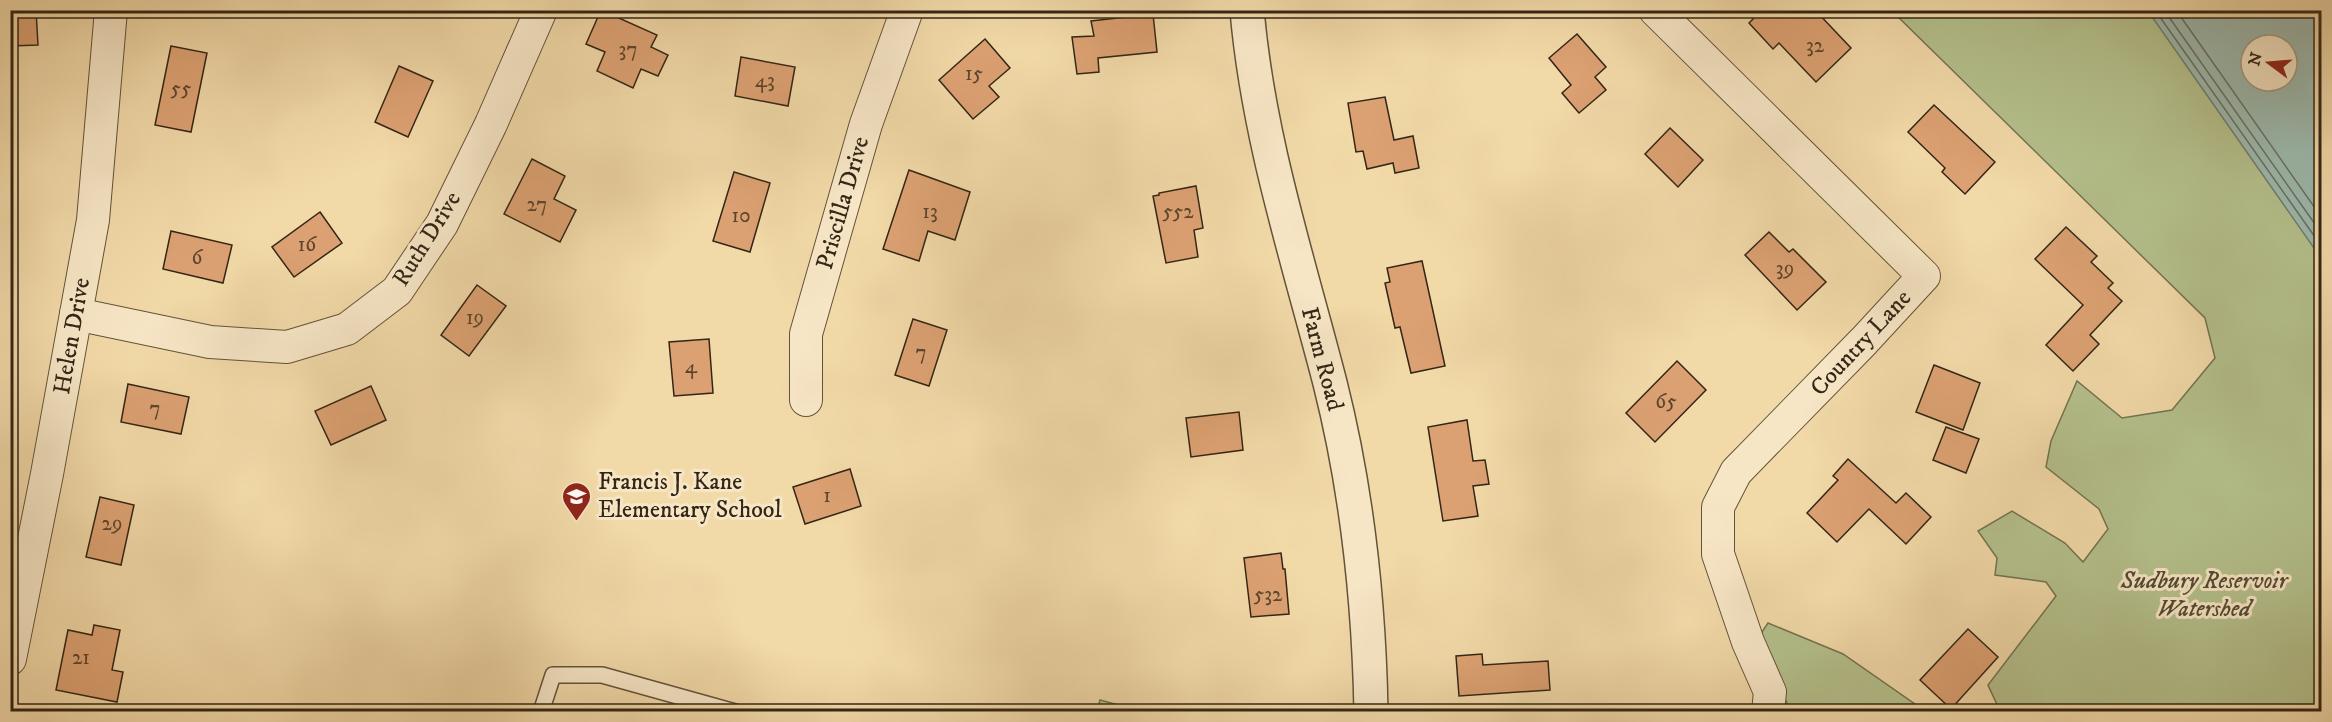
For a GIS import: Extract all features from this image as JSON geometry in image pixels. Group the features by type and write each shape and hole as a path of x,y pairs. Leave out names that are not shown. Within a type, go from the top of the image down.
{"street":[{"name":"Helen Drive","path":"10,659 93,220 111,10"},
{"name":"Ruth Drive","path":"76,314 210,342 287,347 347,329 397,291 442,224 491,124 541,10"},
{"name":"Priscilla Drive","path":"807,400 806,334 866,124 907,10"},
{"name":"Farm Road","path":"1247,10 1251,53 1262,120 1345,450 1365,584 1371,711"},
{"name":"Country Lane","path":"1655,10 1924,276 1736,472 1718,507 1718,554 1748,642 1770,692 1768,711"}],"lane":[{"path":"541,711 553,675 602,675 735,711"}],"green space":[{"name":"Sudbury Reservoir Watershed","path":"1892,11 2321,11 2321,711 2000,711 1988,685 2056,596 2046,582 1995,575 1997,558 1978,531 2012,511 2065,543 2083,562 2108,529 2099,509 2046,467 2051,441 2077,381 2122,418 2172,410 2215,358 2205,318"},
{"path":"1768,623 1843,654 1918,706 1933,711 1784,711 1787,703 1756,641"},
{"path":"1100,700 1141,711 1097,711"}],"water":[{"path":"2148,11 2321,11 2321,258"}],"building":[{"path":"10,10 36,10 38,45 10,46"},
{"path":"601,10 657,35 651,47 668,55 658,76 641,69 633,88 597,71 605,52 586,44"},
{"path":"1762,10 1815,10 1851,48 1816,82 1779,43 1773,49 1749,23"},
{"path":"1153,14 1157,52 1098,58 1099,72 1077,74 1072,37 1094,36 1091,21"},
{"path":"1577,34 1606,67 1595,77 1606,90 1579,113 1562,93 1571,85 1549,58"},
{"path":"985,39 1010,68 989,86 999,97 973,119 939,80"},
{"path":"171,46 207,53 191,132 155,125"},
{"path":"741,57 795,67 788,106 735,96"},
{"path":"399,66 433,81 408,137 375,122"},
{"path":"1385,97 1394,140 1413,136 1419,168 1395,173 1393,163 1367,169 1363,151 1356,152 1348,103"},
{"path":"1934,105 1995,162 1965,194 1942,172 1945,168 1908,132"},
{"path":"1670,128 1703,160 1678,187 1645,154"},
{"path":"532,159 565,176 554,199 576,210 560,242 504,214"},
{"path":"909,170 970,192 955,240 928,231 919,261 883,249"},
{"path":"734,172 770,183 750,252 713,241"},
{"path":"1196,186 1203,228 1194,230 1198,257 1166,263 1153,196"},
{"path":"320,212 342,243 294,277 272,247"},
{"path":"2066,227 2097,256 2091,262 2113,283 2108,288 2122,301 2090,335 2099,344 2073,371 2046,345 2083,305 2035,259"},
{"path":"171,231 232,245 223,283 163,269"},
{"path":"1769,232 1789,252 1793,249 1826,282 1797,310 1745,255"},
{"path":"1422,261 1445,366 1411,373 1400,327 1395,328 1385,283 1390,282 1387,268"},
{"path":"477,285 506,306 469,356 441,335"},
{"path":"913,319 947,330 929,386 895,375"},
{"path":"709,339 713,393 674,396 669,342"},
{"path":"1677,361 1706,390 1655,442 1626,413"},
{"path":"1934,365 1980,383 1963,430 1916,412"},
{"path":"128,384 189,397 181,434 121,422"},
{"path":"371,386 386,420 331,445 315,411"},
{"path":"1239,412 1243,450 1191,457 1186,418"},
{"path":"1467,420 1473,461 1485,460 1489,484 1473,486 1478,516 1443,521 1428,427"},
{"path":"1946,427 1979,439 1966,473 1933,460"},
{"path":"1848,459 1896,503 1906,493 1931,517 1906,544 1869,509 1837,542 1807,513 1838,480 1833,476"},
{"path":"850,469 861,506 805,524 793,487"},
{"path":"100,497 134,505 121,565 86,557"},
{"path":"1281,553 1283,569 1285,569 1289,614 1251,617 1244,558"},
{"path":"94,625 120,630 112,670 123,672 117,702 56,690 68,630 92,635"},
{"path":"1968,629 1998,657 1951,709 1920,680"},
{"path":"1482,654 1483,665 1548,661 1550,690 1459,696 1456,656"}],"place":[{"name":"Francis J. Kane Elementary School","path":"577,522"}]}
